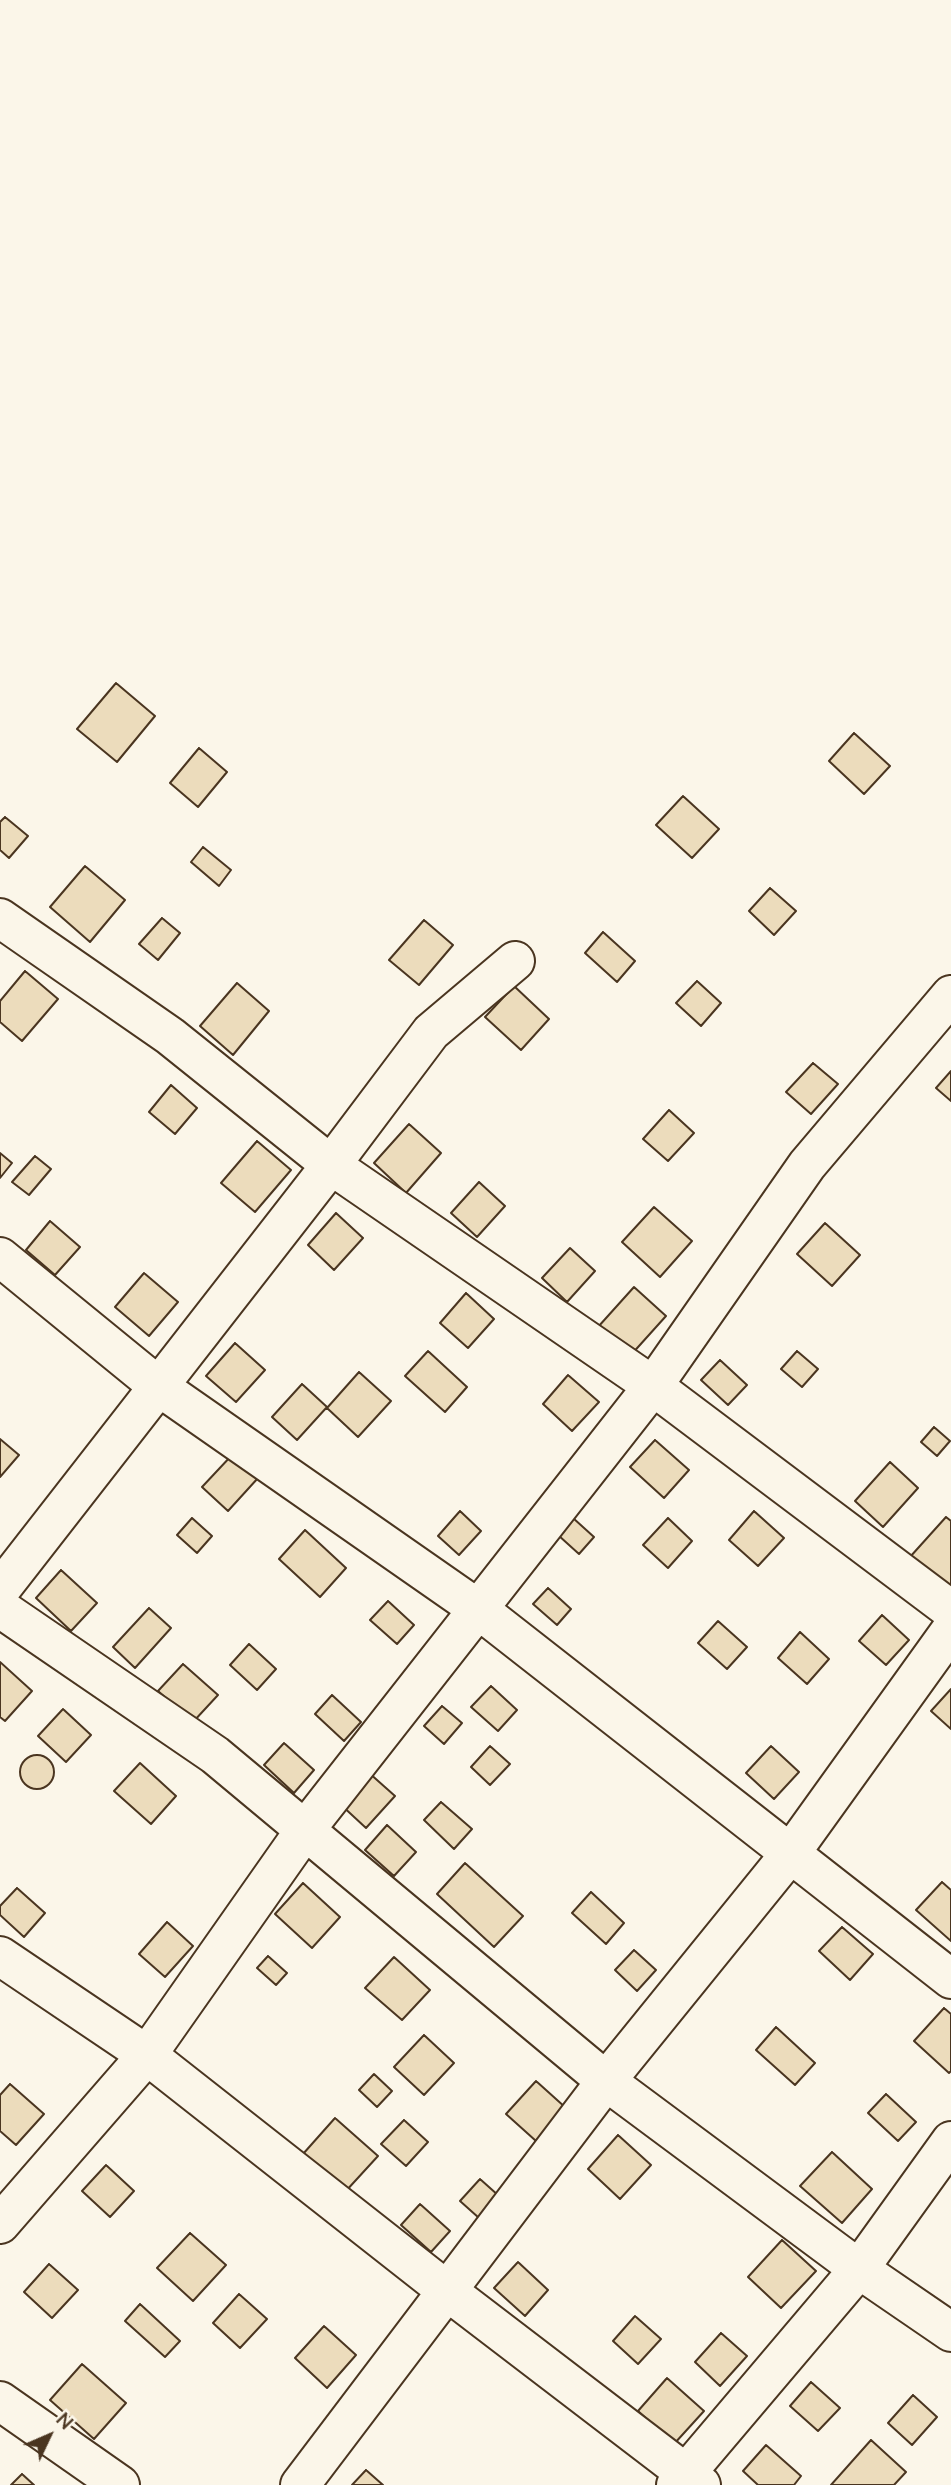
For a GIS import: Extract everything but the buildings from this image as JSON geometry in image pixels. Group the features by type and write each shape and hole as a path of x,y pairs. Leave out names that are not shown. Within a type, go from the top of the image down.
{"street":[{"path":"4,930 170,1036 331,1165 653,1386 951,1610"},
{"path":"0,1590 331,1165 431,1032 515,961"},
{"path":"0,2224 147,2055 305,1830 653,1386 807,1165 951,995"},
{"path":"0,1257 158,1385 478,1609 951,1979"},
{"path":"0,1608 215,1755 606,2081 859,2269 951,2332"},
{"path":"300,2485 606,2081 790,1854 951,1630"},
{"path":"0,1956 147,2055 688,2481 859,2269 951,2141"},
{"path":"0,2401 120,2485"}]}
